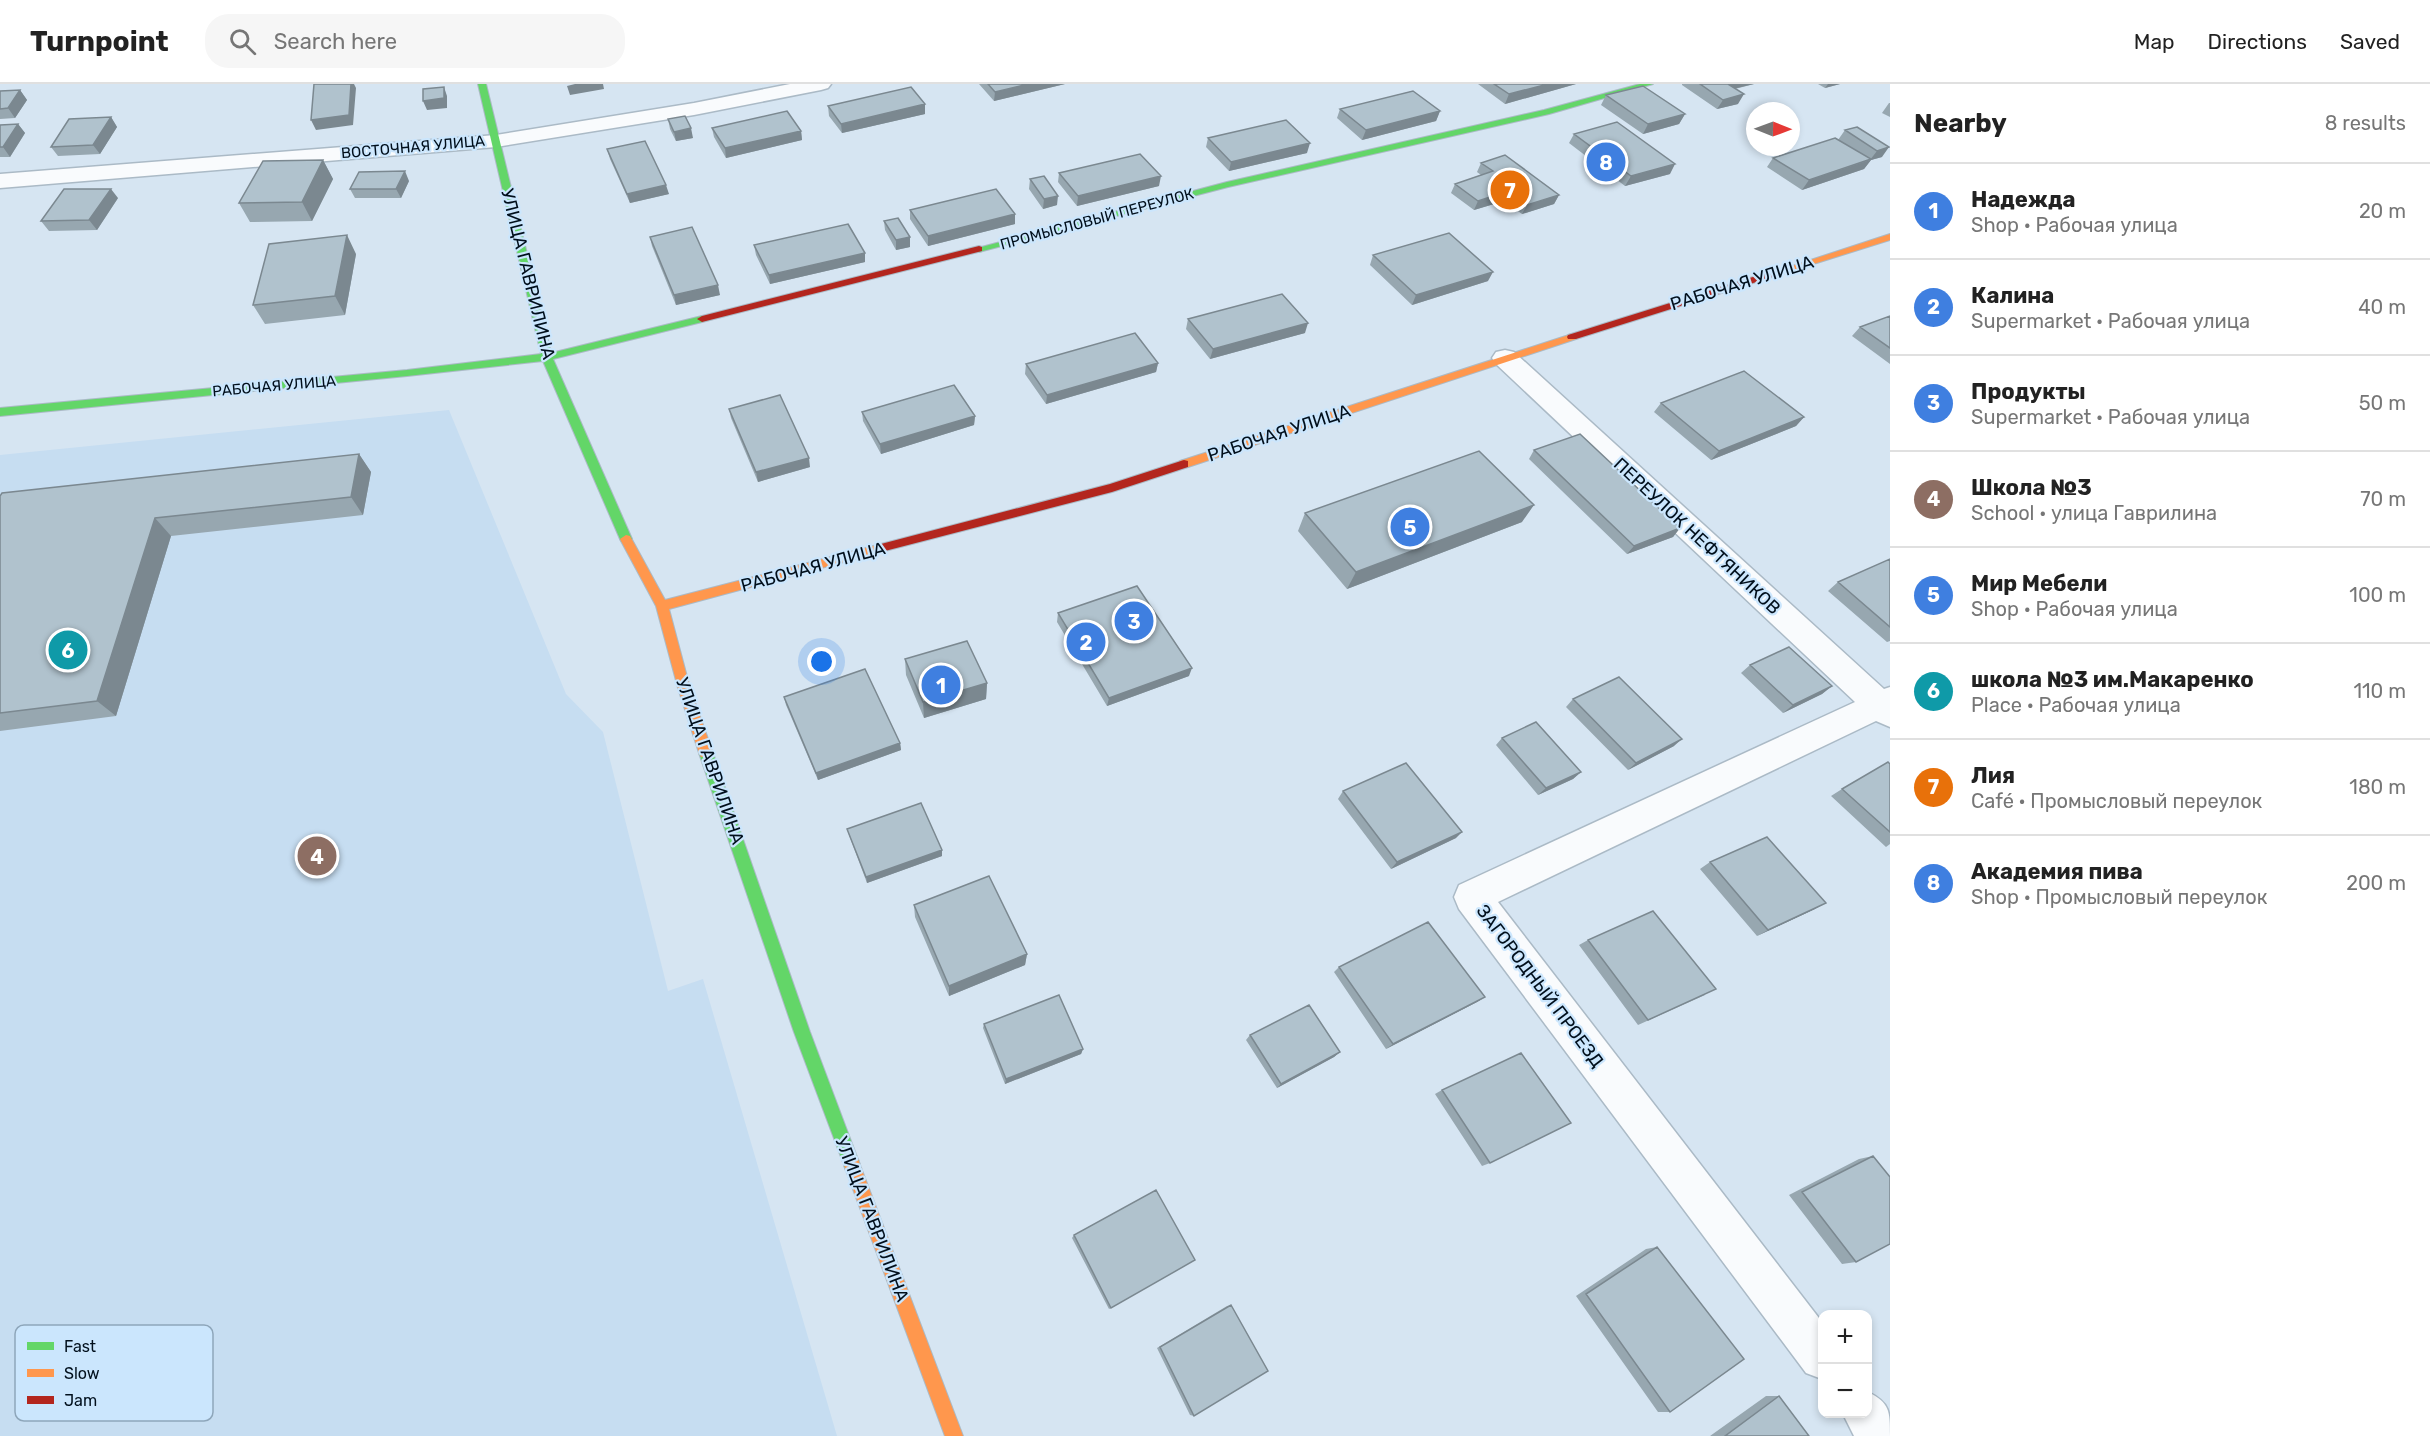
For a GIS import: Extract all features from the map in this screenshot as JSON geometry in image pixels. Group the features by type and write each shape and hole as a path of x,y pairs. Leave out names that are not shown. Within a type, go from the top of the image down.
{"street":[{"name":"УЛИЦА ГАВРИЛИНА","path":"482,84 547,357 619,525 662,606 684,688 802,1032 954,1436"},
{"name":"ВОСТОЧНАЯ УЛИЦА","path":"0,181 496,141 694,109 821,84"},
{"name":"ПРОМЫСЛОВЫЙ ПЕРЕУЛОК","path":"547,357 893,272 1227,185 1546,112 1649,84"},
{"name":"РАБОЧАЯ УЛИЦА","path":"662,606 1112,488 1505,358 1890,237"},
{"name":"РАБОЧАЯ УЛИЦА","path":"0,412 407,373 547,357"},
{"name":"ПЕРЕУЛОК НЕФТЯНИКОВ","path":"1505,358 1887,706"},
{"name":"ЗАГОРОДНЫЙ ПРОЕЗД","path":"1818,1352 1472,897 1887,706"},
{"path":"1870,1418 1883,1436"}],"shaded area":[{"path":"449,410 566,694 603,732 668,991 703,979 837,1436 0,1436 0,455"}],"building":[{"path":"314,84 351,84 349,115 311,120"},
{"path":"988,84 1028,84 995,92"},
{"path":"1494,84 1548,84 1509,94"},
{"path":"1700,84 1728,84 1744,94 1723,100"},
{"path":"1643,86 1685,114 1648,124 1606,95"},
{"path":"444,87 444,98 423,101 423,89"},
{"path":"911,87 925,104 841,124 828,106"},
{"path":"20,90 8,108 0,109 0,91"},
{"path":"1413,91 1440,111 1366,130 1340,109"},
{"path":"787,111 801,131 725,148 712,128"},
{"path":"685,116 691,128 674,132 668,119"},
{"path":"111,117 93,145 51,147 69,119"},
{"path":"1286,120 1310,143 1231,162 1208,138"},
{"path":"1617,122 1675,164 1631,176 1574,134"},
{"path":"18,124 3,147 0,147 0,125"},
{"path":"1857,127 1889,147 1877,151 1845,130"},
{"path":"1835,138 1871,159 1809,180 1773,158 1800,156 1800,149"},
{"path":"645,141 666,185 627,194 607,149"},
{"path":"1140,154 1161,176 1078,196 1059,173"},
{"path":"1505,155 1559,195 1527,205 1508,191 1478,201 1455,184 1493,171 1481,163"},
{"path":"323,160 302,202 239,203 263,161"},
{"path":"405,171 396,189 350,189 359,172"},
{"path":"1044,176 1058,196 1044,199 1030,179"},
{"path":"64,189 111,189 89,220 41,221"},
{"path":"996,189 1015,214 928,236 910,210"},
{"path":"898,218 910,237 896,240 884,221"},
{"path":"848,224 865,253 769,275 754,245"},
{"path":"692,227 718,285 674,295 650,237"},
{"path":"1449,233 1493,272 1416,295 1373,255"},
{"path":"347,235 335,296 253,305 269,244"},
{"path":"1282,294 1308,323 1213,349 1188,319"},
{"path":"1890,316 1890,348 1860,327"},
{"path":"1135,333 1158,363 1047,395 1026,364"},
{"path":"1744,371 1804,417 1719,451 1661,403"},
{"path":"954,385 975,416 880,444 862,412"},
{"path":"780,395 809,458 756,472 729,409"},
{"path":"1580,434 1680,528 1634,546 1534,450"},
{"path":"1479,451 1534,505 1356,572 1305,513"},
{"path":"359,454 351,497 155,518 97,701 0,713 0,496 2,493"},
{"path":"1890,559 1890,627 1838,582"},
{"path":"1137,586 1192,668 1109,698 1058,613"},
{"path":"967,641 987,683 923,702 905,659"},
{"path":"1789,647 1832,686 1793,705 1750,665"},
{"path":"865,669 900,743 816,773 784,697"},
{"path":"1619,677 1682,739 1636,763 1573,699"},
{"path":"1536,722 1581,772 1546,788 1502,738"},
{"path":"1888,762 1890,764 1890,832 1842,789"},
{"path":"1406,763 1462,832 1397,862 1343,791"},
{"path":"921,803 942,850 866,877 847,829"},
{"path":"1767,837 1826,903 1768,930 1710,862"},
{"path":"989,876 1027,954 949,986 914,905"},
{"path":"1653,911 1716,989 1648,1020 1588,940"},
{"path":"1428,922 1485,997 1393,1044 1339,967"},
{"path":"1059,995 1083,1049 1006,1079 984,1024"},
{"path":"1309,1005 1340,1052 1281,1084 1250,1035"},
{"path":"1521,1053 1571,1123 1490,1163 1442,1090"},
{"path":"1873,1156 1890,1177 1890,1244 1856,1262 1802,1192"},
{"path":"1156,1190 1195,1260 1111,1308 1074,1235"},
{"path":"1657,1247 1744,1359 1670,1412 1586,1294"},
{"path":"1231,1305 1268,1371 1194,1416 1160,1347"},
{"path":"1779,1396 1809,1436 1725,1436"}],"traffic: fast":[{"path":"482,84 547,357 626,539"},
{"path":"979,249 1227,185 1546,112 1649,84"},
{"path":"0,412 407,373 547,357 702,319"},
{"path":"706,753 802,1032 852,1165"}],"traffic: slow":[{"path":"1785,270 1890,237"},
{"path":"1184,464 1572,337"},
{"path":"626,539 662,606 684,688 706,753"},
{"path":"662,606 881,548"},
{"path":"852,1165 954,1436"}],"traffic: jam":[{"path":"702,319 979,249"},
{"path":"1572,337 1785,270"},
{"path":"881,548 1112,488 1184,464"}],"place":[{"name":"Академия пива","path":"1606,162"},
{"name":"Лия","path":"1510,190"},
{"name":"Мир Мебели","path":"1410,527"},
{"name":"Продукты","path":"1134,621"},
{"name":"Калина","path":"1086,642"},
{"name":"школа №3 им.Макаренко","path":"68,650"},
{"name":"Надежда","path":"941,685"},
{"name":"Школа №3","path":"317,856"}]}
